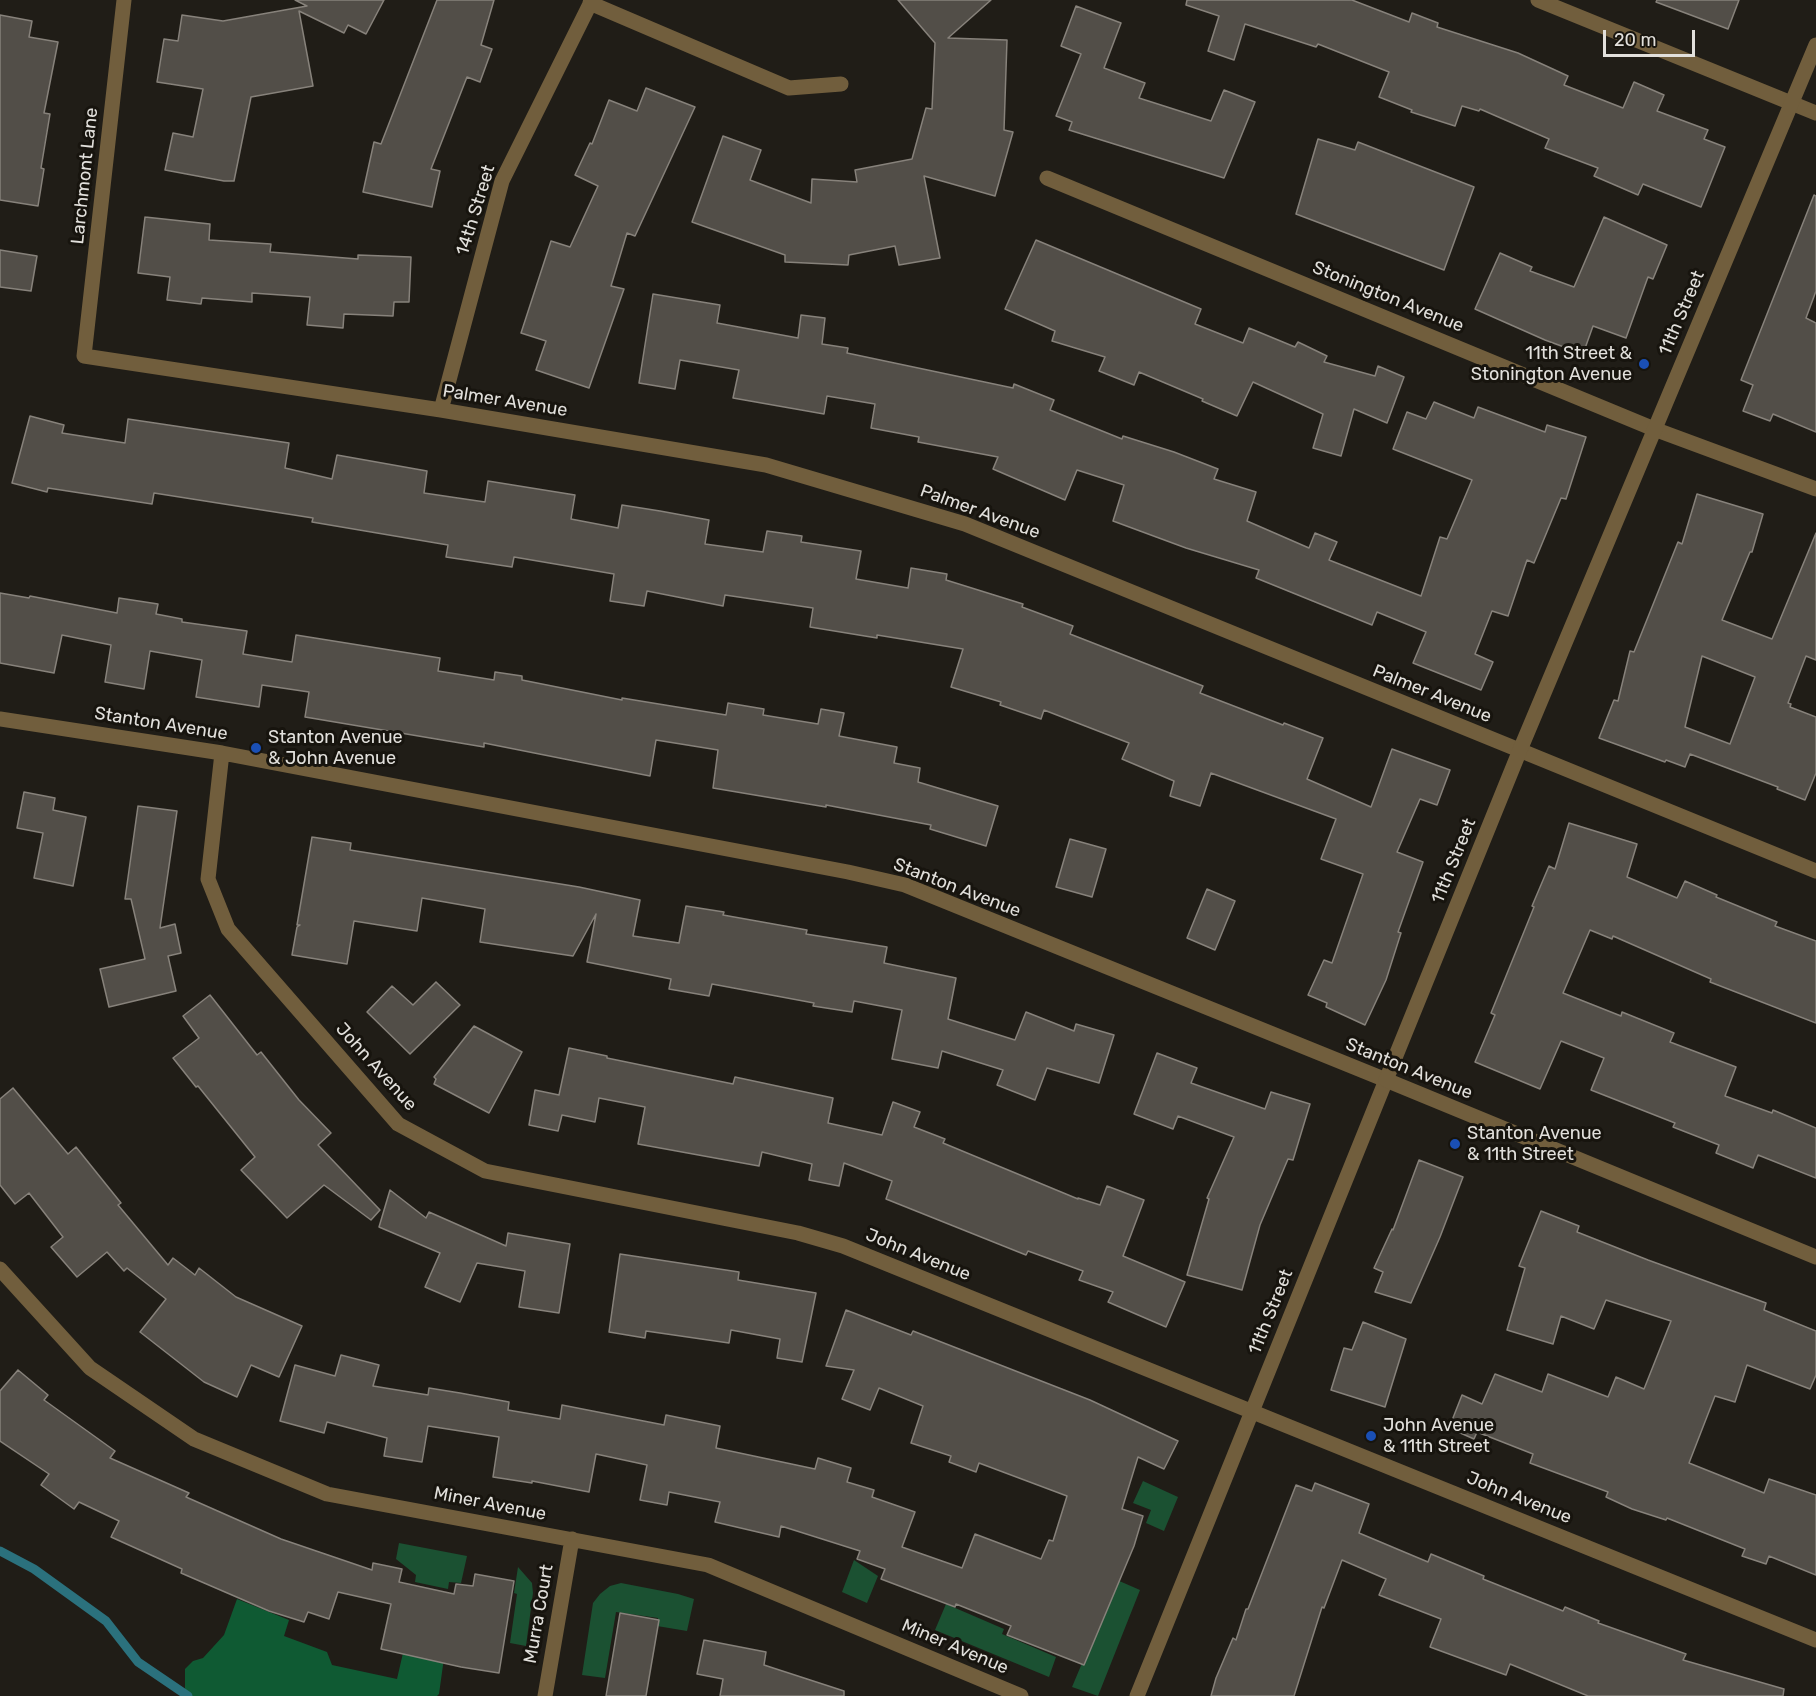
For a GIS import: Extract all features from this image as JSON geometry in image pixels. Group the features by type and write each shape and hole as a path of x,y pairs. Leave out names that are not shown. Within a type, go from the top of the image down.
{"street":[{"name":"Larchmont Lane","path":"84,356 124,0"},
{"path":"1538,0 1816,113"},
{"path":"591,1 789,88 841,84"},
{"name":"14th Street","path":"441,410 502,181 591,1"},
{"name":"11th Street","path":"1137,1696 1520,750 1816,45"},
{"name":"Stonington Avenue","path":"1047,178 1654,429 1816,489"},
{"name":"Palmer Avenue","path":"84,356 441,410 766,465 965,524 1816,871"},
{"name":"Stanton Avenue","path":"0,719 222,753 848,872 904,885 1816,1257"},
{"name":"John Avenue","path":"222,753 208,879 228,929 398,1124 485,1171 798,1233 843,1246 1816,1640"},
{"name":"Miner Avenue","path":"0,1269 90,1368 194,1439 327,1494 708,1565 1021,1696"},
{"name":"Murra Court","path":"545,1696 572,1539"}],"green space":[{"path":"1143,1481 1178,1497 1164,1531 1146,1523 1151,1510 1133,1503"},
{"path":"399,1543 467,1556 461,1583 449,1582 448,1589 415,1582 416,1575 396,1559"},
{"path":"854,1560 878,1576 867,1603 842,1592"},
{"path":"518,1567 532,1583 533,1593 526,1646 510,1643 517,1594 514,1593"},
{"path":"1117,1580 1140,1590 1098,1696 1072,1687"},
{"path":"621,1583 694,1599 687,1631 657,1626 658,1618 616,1612 605,1678 582,1675 593,1603 610,1586"},
{"path":"237,1599 289,1620 284,1636 327,1652 332,1665 397,1679 403,1653 444,1658 439,1694 437,1696 190,1696 185,1692 185,1669 193,1661 203,1658 224,1635"},
{"path":"946,1604 1004,1629 1002,1634 1056,1657 1049,1677 935,1630"}],"building":[{"path":"295,0 384,0 366,34 348,25 344,33 299,11 313,86 251,97 234,181 165,170 173,133 193,137 203,89 157,82 164,39 178,41 182,15 223,21 307,6"},
{"path":"437,0 494,0 481,45 492,49 480,82 467,77 431,169 440,171 432,207 363,192 374,142 381,144"},
{"path":"898,0 991,0 948,38 1007,40 1004,130 1013,132 995,196 924,176 940,258 899,265 895,246 849,255 848,265 785,262 785,255 692,222 723,136 761,150 750,180 811,203 812,179 857,182 855,170 912,159 926,108 932,109 935,43"},
{"path":"1187,0 1352,0 1409,22 1412,13 1438,23 1437,27 1518,53 1568,76 1564,85 1623,108 1634,82 1664,95 1657,111 1708,130 1704,139 1725,147 1701,207 1643,184 1638,195 1594,176 1598,168 1545,148 1549,139 1480,109 1479,111 1462,106 1455,126 1411,112 1412,110 1379,97 1389,72 1318,44 1316,47 1245,24 1234,60 1208,51 1219,16 1186,5"},
{"path":"1657,0 1739,0 1728,29 1656,2"},
{"path":"1076,6 1121,23 1104,68 1145,83 1139,98 1211,121 1224,90 1255,102 1224,178 1069,130 1072,122 1056,116 1081,54 1061,46"},
{"path":"0,15 32,21 29,37 58,42 44,113 50,114 41,168 44,169 38,206 0,200"},
{"path":"646,88 695,107 635,236 627,233 611,286 624,289 589,388 536,370 546,341 521,333 551,241 570,247 598,186 575,175 590,143 592,144 609,100 637,111"},
{"path":"1318,139 1355,150 1358,142 1474,187 1444,270 1296,214"},
{"path":"1814,195 1816,196 1816,291 1806,318 1816,323 1816,432 1773,414 1770,421 1743,411 1753,385 1741,380"},
{"path":"145,217 210,224 209,240 271,244 270,252 358,259 358,255 411,257 409,302 394,302 393,316 344,314 343,328 307,325 310,297 252,293 252,302 202,298 201,304 167,300 170,277 138,273"},
{"path":"1604,217 1667,245 1653,279 1648,277 1626,338 1593,326 1583,354 1475,309 1500,253 1532,267 1530,271 1574,287"},
{"path":"1036,240 1201,309 1195,324 1243,343 1249,328 1295,347 1298,342 1327,356 1324,362 1375,376 1378,366 1404,377 1387,423 1354,409 1341,456 1313,448 1323,414 1253,382 1237,416 1139,372 1134,385 1099,371 1105,357 1052,341 1055,331 1005,309"},
{"path":"0,250 37,256 31,291 0,287"},
{"path":"653,294 720,305 717,323 798,338 801,315 825,318 822,344 848,348 847,353 1013,388 1014,384 1054,400 1050,410 1122,439 1123,436 1218,469 1214,479 1256,492 1247,521 1309,548 1315,533 1337,542 1329,560 1421,596 1440,537 1447,539 1472,480 1393,449 1407,412 1426,419 1434,402 1474,418 1478,407 1545,432 1547,425 1586,437 1566,499 1561,498 1534,563 1527,560 1508,616 1492,611 1475,654 1493,662 1481,690 1413,663 1426,632 1377,612 1372,625 1256,578 1259,570 1186,548 1113,521 1124,485 1077,470 1065,500 993,469 998,457 918,442 919,437 871,428 875,404 827,396 824,414 733,398 739,370 680,360 675,389 639,383"},
{"path":"30,416 64,425 62,433 125,443 128,419 289,443 285,468 332,479 337,455 427,471 424,493 485,502 488,481 575,495 571,519 618,528 622,505 709,520 705,544 763,552 767,531 802,536 801,542 861,551 856,579 908,588 911,568 947,574 946,580 1023,604 1022,607 1073,626 1070,634 1203,686 1200,693 1323,738 1307,779 1371,807 1392,749 1450,770 1437,805 1420,799 1397,852 1423,862 1398,932 1401,933 1386,980 1365,1025 1326,1007 1327,1003 1308,995 1324,960 1332,963 1363,874 1321,859 1336,819 1211,773 1200,806 1170,796 1174,781 1122,759 1129,743 1044,710 1041,719 1000,705 1001,702 951,687 963,649 810,627 813,608 725,595 723,606 647,591 644,606 610,601 614,574 514,557 512,567 446,557 448,545 312,522 313,518 154,493 152,504 48,488 47,492 12,483"},
{"path":"1697,494 1763,514 1752,552 1750,552 1722,620 1772,639 1816,533 1816,660 1806,656 1788,703 1791,704 1790,707 1816,717 1816,773 1805,800 1777,789 1778,787 1690,754 1685,767 1599,738 1614,700 1618,701 1630,651 1634,652 1678,542 1682,544","holes":["1702,656 1755,677 1730,744 1685,727"]},
{"path":"0,593 29,598 30,596 117,613 119,598 158,604 156,614 182,619 182,622 247,631 243,654 292,662 296,635 440,658 438,671 494,680 495,672 522,676 522,680 622,700 622,698 726,715 728,703 764,709 763,715 818,724 821,709 844,713 839,736 897,747 894,763 920,768 918,782 998,806 986,846 930,829 931,825 826,805 826,807 713,788 718,750 656,740 650,776 484,743 484,747 305,717 309,692 262,685 259,707 196,697 202,660 150,651 144,689 105,682 111,645 62,635 54,673 0,663"},
{"path":"24,792 55,798 53,810 86,817 73,886 34,878 43,833 17,828"},
{"path":"138,806 177,811 160,928 175,924 181,953 168,956 176,991 109,1007 100,969 145,959 131,899 125,899"},
{"path":"1569,823 1637,844 1627,877 1677,898 1685,881 1717,895 1716,897 1777,922 1775,926 1816,941 1816,1023 1710,982 1711,979 1613,936 1612,939 1590,930 1563,993 1621,1016 1622,1012 1674,1033 1670,1042 1736,1067 1725,1096 1772,1113 1773,1110 1816,1128 1816,1178 1758,1155 1753,1168 1716,1153 1719,1145 1673,1127 1675,1123 1591,1090 1604,1058 1561,1041 1540,1089 1475,1062 1495,1015 1491,1013 1534,907 1532,906 1549,866 1555,869"},
{"path":"312,837 351,843 350,850 579,887 640,900 633,936 679,943 686,906 807,930 806,934 887,947 884,963 956,978 948,1019 1015,1040 1026,1012 1074,1031 1076,1024 1114,1035 1099,1083 1047,1068 1035,1100 997,1085 1003,1070 942,1051 938,1068 892,1059 902,1010 854,1001 852,1012 712,984 709,996 669,989 671,979 587,962 596,914 573,956 480,942 485,909 422,898 417,931 354,921 347,964 292,955 297,927 300,925 297,925"},
{"path":"1070,839 1106,849 1092,897 1056,887"},
{"path":"1207,889 1235,901 1215,950 1187,938"},
{"path":"436,982 460,1005 410,1054 367,1012 392,986 413,1005"},
{"path":"210,995 257,1055 261,1052 299,1100 331,1133 318,1145 380,1210 371,1220 324,1185 287,1218 241,1170 255,1157 173,1058 199,1038 183,1016"},
{"path":"474,1026 522,1052 489,1113 434,1084 436,1079 434,1077"},
{"path":"569,1048 733,1084 735,1077 833,1098 828,1123 882,1135 893,1102 920,1112 914,1127 945,1139 943,1143 1078,1199 1100,1205 1107,1186 1144,1200 1123,1256 1185,1282 1166,1327 1108,1302 1113,1292 1079,1280 1083,1271 1028,1251 1026,1255 886,1199 892,1181 844,1163 839,1186 809,1180 812,1164 762,1152 759,1166 638,1144 645,1107 599,1098 595,1122 562,1115 558,1131 529,1125 535,1090 559,1095"},
{"path":"1157,1053 1197,1068 1191,1083 1265,1109 1271,1092 1310,1104 1293,1160 1288,1159 1260,1225 1242,1290 1187,1275 1209,1199 1207,1198 1234,1137 1178,1116 1173,1129 1134,1114"},
{"path":"13,1088 68,1154 76,1147 121,1203 118,1205 168,1265 173,1258 195,1275 199,1268 236,1297 302,1326 279,1377 251,1365 237,1397 204,1382 140,1332 166,1299 127,1268 124,1271 107,1252 77,1277 51,1247 63,1237 29,1193 15,1204 0,1185 0,1099"},
{"path":"1419,1160 1463,1177 1411,1303 1375,1292 1383,1272 1374,1268 1393,1230"},
{"path":"390,1190 426,1218 429,1212 506,1246 508,1233 570,1244 559,1313 519,1307 525,1271 477,1263 460,1302 425,1287 440,1253 379,1227"},
{"path":"1541,1211 1579,1226 1577,1232 1766,1303 1764,1310 1816,1331 1816,1375 1810,1389 1747,1365 1735,1402 1715,1396 1689,1463 1764,1493 1769,1479 1816,1495 1816,1575 1769,1556 1766,1564 1742,1556 1745,1549 1667,1518 1666,1520 1632,1509 1606,1497 1608,1492 1530,1463 1533,1454 1477,1432 1474,1439 1449,1428 1462,1395 1482,1404 1495,1374 1542,1392 1548,1374 1608,1397 1616,1377 1644,1389 1671,1321 1606,1300 1594,1329 1561,1316 1553,1344 1507,1330 1525,1268 1519,1266"},
{"path":"620,1254 739,1272 738,1280 816,1293 802,1362 777,1358 780,1339 731,1330 729,1343 646,1331 645,1338 609,1332"},
{"path":"846,1310 911,1335 913,1331 1090,1400 1178,1441 1164,1469 1138,1457 1122,1509 1143,1516 1134,1546 1084,1665 1007,1635 1011,1626 956,1604 955,1607 881,1579 885,1569 857,1559 860,1551 781,1526 779,1537 715,1522 720,1502 669,1492 667,1505 640,1500 647,1465 596,1454 589,1492 532,1481 532,1483 493,1477 499,1437 428,1426 422,1462 384,1456 387,1438 327,1422 324,1433 280,1421 295,1365 335,1376 341,1355 379,1365 373,1386 428,1395 429,1388 460,1393 509,1402 508,1410 560,1419 562,1405 664,1425 666,1415 720,1426 716,1448 815,1469 818,1458 851,1468 847,1482 874,1490 872,1497 915,1512 902,1547 962,1568 975,1534 1041,1559 1049,1540 1053,1541 1067,1496 979,1463 976,1472 949,1462 951,1456 911,1443 923,1406 879,1388 870,1410 842,1399 854,1370 826,1366"},
{"path":"1363,1322 1406,1339 1385,1407 1331,1390 1344,1348 1352,1350"},
{"path":"18,1370 48,1395 44,1400 115,1451 110,1458 189,1493 186,1497 281,1539 372,1570 373,1563 402,1569 399,1582 454,1594 456,1584 473,1586 475,1574 514,1581 499,1673 381,1649 391,1604 338,1592 329,1619 308,1612 304,1622 269,1611 181,1573 182,1569 111,1537 119,1521 79,1502 74,1509 41,1485 49,1474 0,1441 0,1391"},
{"path":"1315,1483 1369,1504 1359,1533 1428,1562 1431,1554 1484,1576 1483,1579 1563,1611 1565,1607 1599,1621 1598,1623 1686,1654 1683,1660 1784,1689 1783,1696 1588,1696 1510,1664 1506,1675 1430,1647 1441,1619 1379,1595 1386,1579 1342,1560 1324,1608 1322,1607 1294,1696 1211,1696 1233,1638 1236,1640 1246,1609 1248,1609 1296,1485 1312,1491"},
{"path":"620,1613 659,1620 646,1696 606,1696"},
{"path":"704,1640 766,1652 764,1665 844,1691 844,1696 720,1696 723,1679 697,1674"}],"waterway":[{"path":"0,1551 34,1569 106,1621 138,1662 188,1696"}],"place":[{"name":"11th Street & Stonington Avenue","path":"1644,364"},
{"name":"Stanton Avenue & John Avenue","path":"256,748"},
{"name":"Stanton Avenue & 11th Street","path":"1455,1144"},
{"name":"John Avenue & 11th Street","path":"1371,1436"}]}
